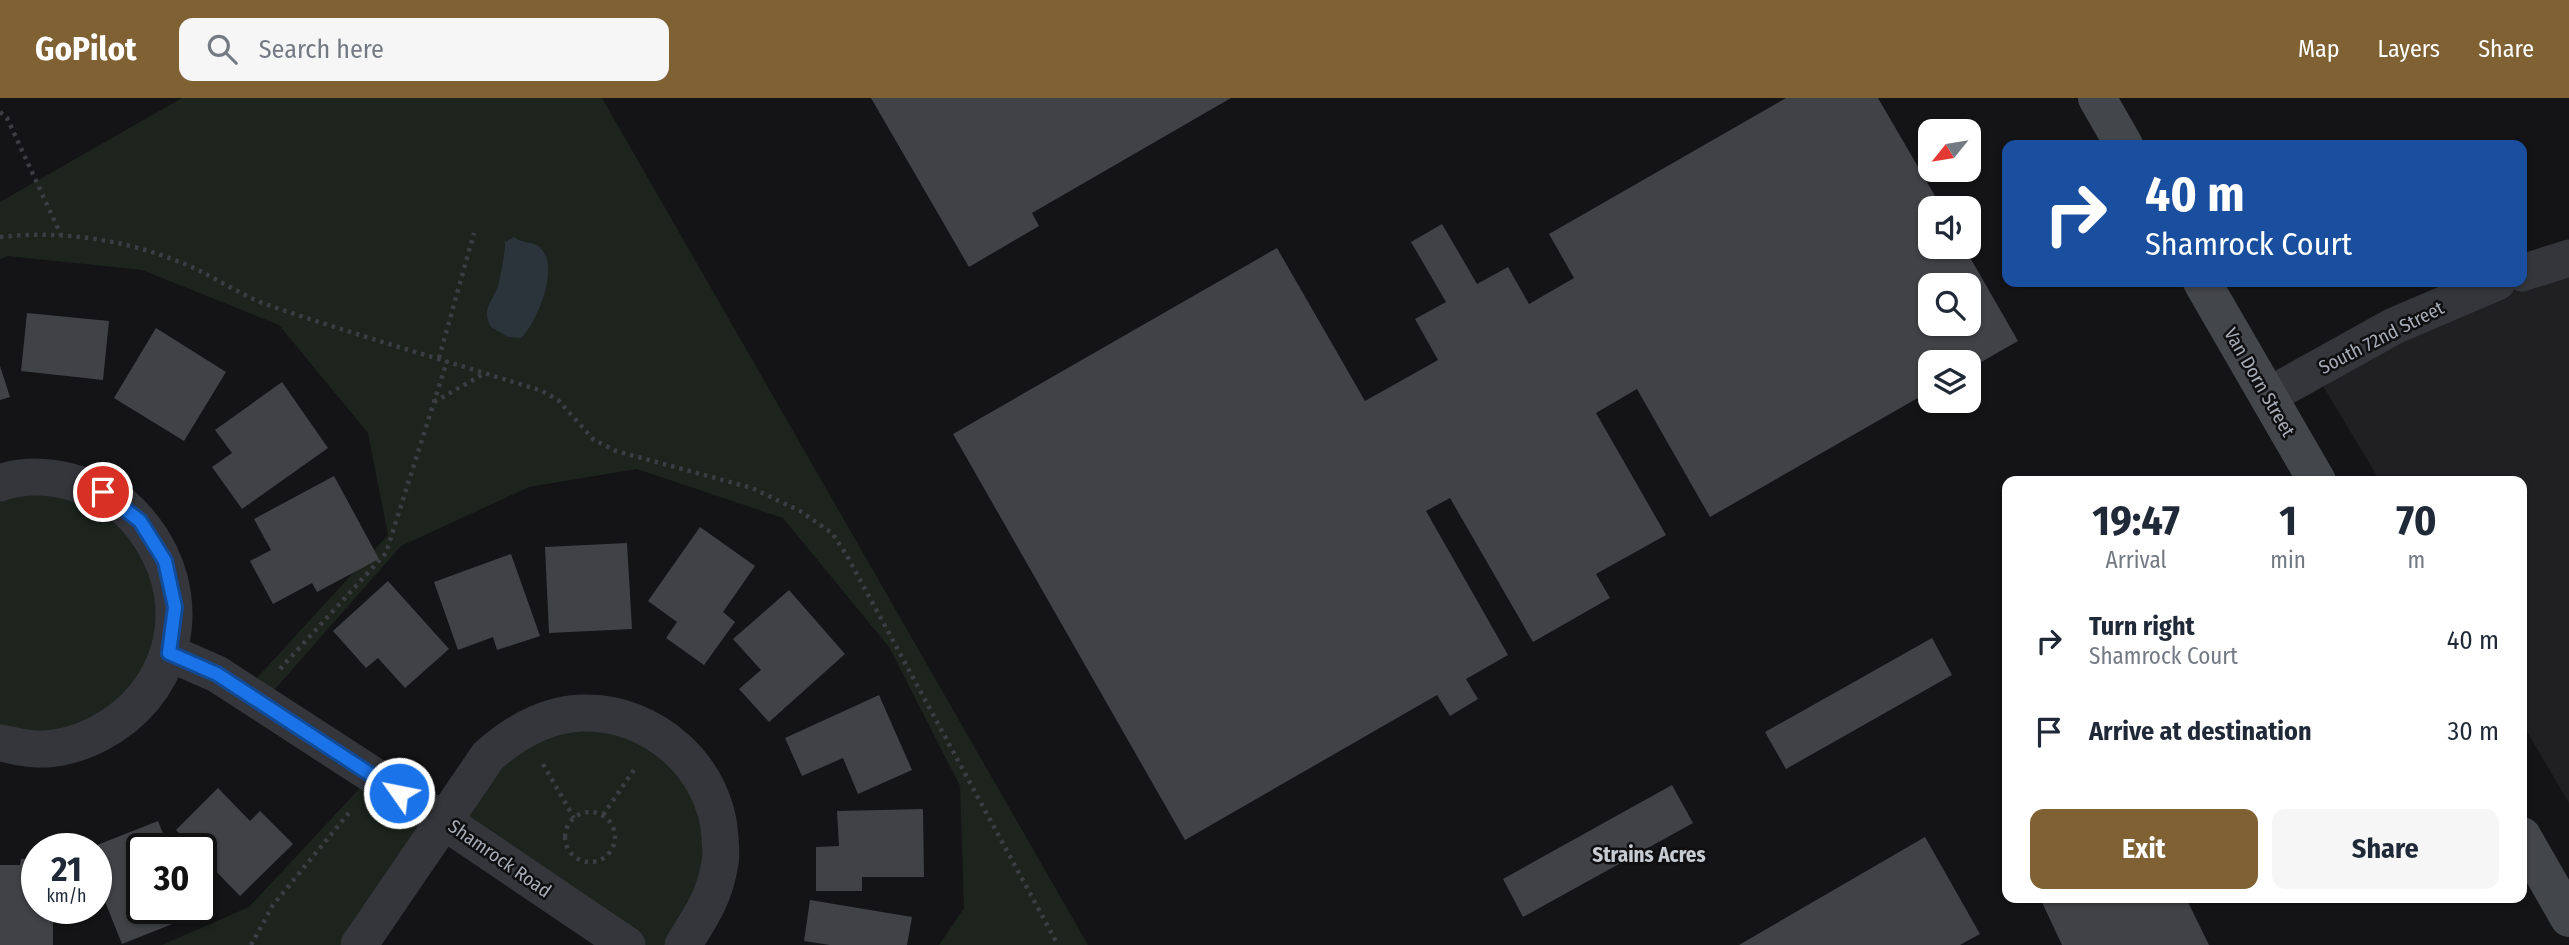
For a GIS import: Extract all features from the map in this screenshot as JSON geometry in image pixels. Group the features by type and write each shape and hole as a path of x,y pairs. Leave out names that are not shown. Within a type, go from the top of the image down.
{"main road":[{"path":"2097,98 2121,140"},
{"name":"Van Dorn Street","path":"2206,287 2314,476"},
{"path":"2527,845 2569,918"}],"street":[{"path":"2527,271 2569,258"},
{"name":"South 72nd Street","path":"2268,396 2394,326 2485,287"},
{"path":"0,483 13,478 59,478 103,492 140,521 165,561 175,607 169,653 150,692 120,723 82,743 38,750 0,743"},
{"path":"169,653 217,674 442,821 359,945"},
{"name":"Shamrock Road","path":"627,945 442,821 488,756 508,738 544,719 583,713 623,718 659,734 690,761 705,783 719,820 721,861 712,899 683,945"}],"path":[{"path":"0,112 7,118 61,235"},
{"path":"439,358 474,233"},
{"path":"0,237 61,235 108,240 150,251 188,265 267,304 542,391 558,400 594,440 616,451 751,488 800,512 832,533 846,554 1056,944"},
{"path":"253,698 386,553 447,361"},
{"path":"434,402 486,373"},
{"path":"523,730 574,818"},
{"path":"603,815 659,734"},
{"path":"251,945 273,905 377,779"},
{"path":"586,812 603,815 613,827 615,842 607,856 593,862 577,858 567,845 566,828 574,818 586,812"}],"shaded area":[{"path":"182,98 602,98 1088,945 939,945 964,908 960,786 889,647 783,518 637,469 529,487 401,546 262,704 244,692 388,535 368,433 279,325 142,270 8,256 0,259 0,202"},
{"path":"514,237 540,248 547,260 548,270 539,309 521,338 508,337 491,327 487,316 488,306 499,282 505,242"},
{"path":"2569,258 2569,803 2527,732 2527,476 2377,476 2314,371 2504,287 2527,287 2527,277"},
{"path":"0,483 103,492 175,607 120,723 0,743"},
{"path":"623,717 719,820 683,945 627,945 442,821 359,945 162,945 210,924 217,924 217,921 249,907 372,775 442,820 508,738"}],"building":[{"path":"871,98 1231,98 1032,213 1039,226 969,267"},
{"path":"1786,98 1878,98 1918,167 1918,182 1927,182 1935,196 1918,196 1918,259 1971,259 1979,273 1918,273 1918,336 1981,336 1981,277 2018,341 1981,362 1981,350 1918,350 1918,398 1710,517 1637,389 1596,413 1666,535 1596,574 1610,598 1533,642 1450,498 1426,511 1508,655 1466,679 1478,699 1450,716 1437,695 1185,840 953,434 1277,248 1365,401 1438,360 1415,319 1446,302 1411,242 1442,224 1477,284 1508,267 1529,304 1574,278 1549,234"},
{"path":"27,313 109,321 103,380 21,371"},
{"path":"156,328 226,372 184,441 114,398"},
{"path":"0,366 10,397 0,400"},
{"path":"282,382 328,448 242,509 212,467 232,453 215,430"},
{"path":"334,476 379,559 317,592 312,583 273,604 250,561 271,550 254,519"},
{"path":"700,527 755,566 723,612 735,622 704,665 666,638 677,622 648,601"},
{"path":"627,543 632,629 549,633 545,547"},
{"path":"511,554 540,636 497,650 493,637 458,650 434,582"},
{"path":"388,581 449,649 405,688 378,658 366,668 333,631"},
{"path":"789,590 845,654 769,722 739,689 761,670 733,639"},
{"path":"1932,638 1952,675 1786,769 1765,732"},
{"path":"879,695 912,770 858,794 843,758 802,776 785,738"},
{"path":"1672,785 1693,823 1523,917 1503,879"},
{"path":"218,788 250,821 260,811 293,844 240,896 217,872 217,833 179,833 176,830"},
{"path":"923,809 924,877 862,877 862,891 816,891 816,847 839,846 837,811"},
{"path":"158,821 163,833 128,833"},
{"path":"126,834 126,924 172,924 122,944 112,919 112,839"},
{"path":"1925,837 1980,934 1960,945 1739,945"},
{"path":"21,859 21,924 53,924 53,945 0,945 0,865 20,865"},
{"path":"810,900 912,917 907,945 830,945 804,941"},
{"path":"2042,903 2188,903 2209,945 2062,945"}],"district":[{"name":"Strains Acres","path":"1649,855"}],"route":[{"path":"103,492 140,521 165,561 175,607 169,653 217,674 399,793"}]}
